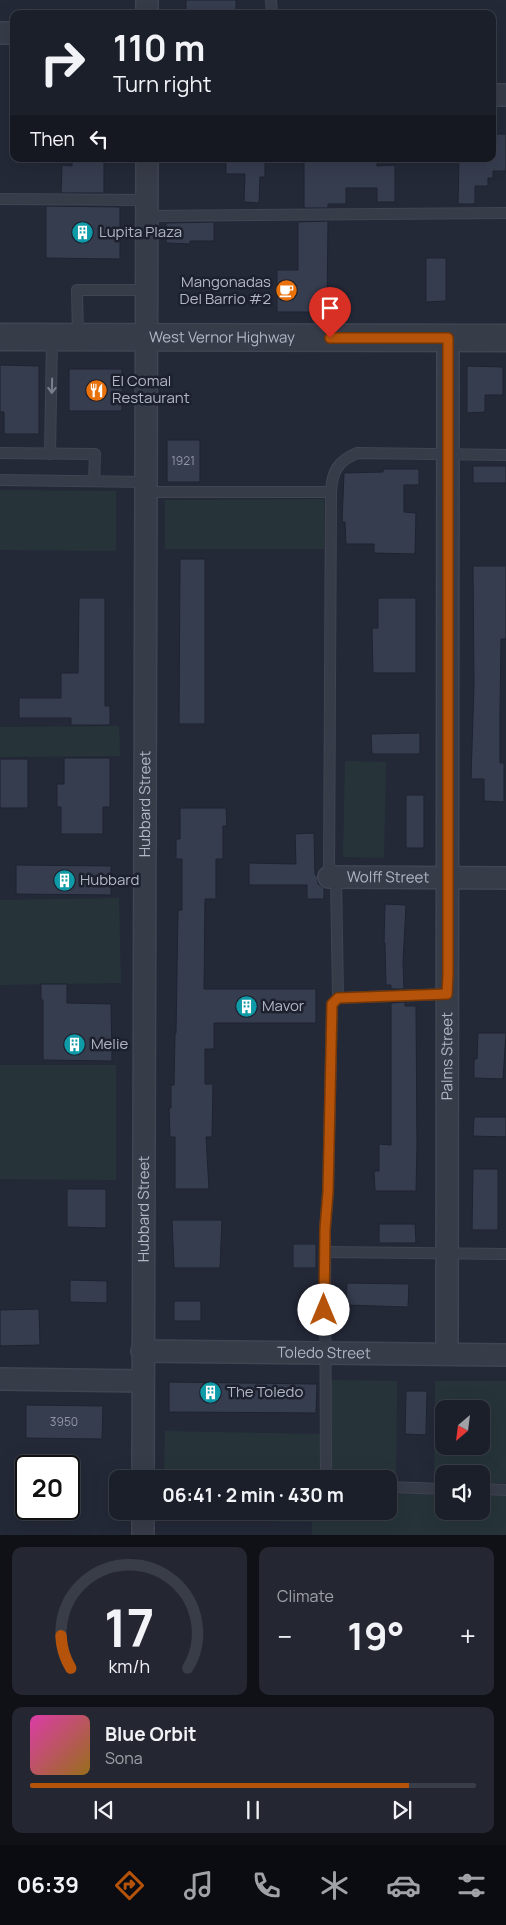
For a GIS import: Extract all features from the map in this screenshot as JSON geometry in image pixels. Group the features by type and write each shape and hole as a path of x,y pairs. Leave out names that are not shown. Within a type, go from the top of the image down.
{"street":[{"name":"Hubbard Street","path":"143,1470 147,162"},
{"name":"West Vernor Highway","path":"0,338 506,338"},
{"name":"Palms Street","path":"447,1354 448,338"},
{"name":"Wolff Street","path":"333,877 506,878"},
{"name":"Toledo Street","path":"142,1351 506,1355"},
{"path":"0,1379 142,1381"},
{"path":"143,1520 143,1535"}],"lane":[{"path":"0,199 147,208 506,213"},
{"path":"78,338 77,290 146,290"},
{"path":"50,454 52,338"},
{"path":"0,453 95,454 94,481"},
{"path":"338,998 333,877 331,492 334,472 343,459 357,453 506,455"},
{"path":"0,480 94,481 146,487 331,492"},
{"path":"326,1470 325,1252 332,1004 338,998 447,994"},
{"path":"325,1252 506,1254"},
{"path":"397,1487 435,1488"},
{"path":"490,1489 506,1490"}],"shaded area":[{"path":"0,490 116,491 116,551 0,550"},
{"path":"324,499 324,549 165,549 165,500"},
{"path":"119,726 120,756 0,757 0,727"},
{"path":"345,761 386,762 384,858 343,857"},
{"path":"119,898 121,983 0,985 0,900"},
{"path":"0,1065 116,1065 116,1180 0,1179"},
{"path":"331,1380 397,1381 396,1470 330,1470"},
{"path":"435,1381 506,1381 506,1483 490,1483 490,1465 435,1465 434,1483"},
{"path":"165,1431 323,1434 322,1470 164,1470"},
{"path":"397,1494 435,1495 435,1520 490,1520 490,1495 506,1496 506,1535 312,1535 312,1522 213,1520 397,1520"}],"building":[{"path":"186,0 236,0 236,10 186,10"},
{"path":"496,134 506,134 506,171 493,171 493,178 488,178 488,186 475,186 475,204 458,204 459,162 496,162"},
{"path":"72,162 104,162 104,193 61,193 62,165 72,166"},
{"path":"226,162 265,162 265,177 260,177 259,203 244,202 245,174 226,174"},
{"path":"304,162 377,162 377,166 395,165 395,202 377,202 377,188 346,188 346,204 328,204 328,208 304,208"},
{"name":"Lupita Plaza","path":"46,206 120,207 120,259 46,258"},
{"path":"328,221 327,312 277,312 277,270 298,270 298,222"},
{"path":"214,222 214,241 190,241 190,244 166,243 166,223"},
{"path":"426,258 446,258 446,301 426,302"},
{"path":"0,365 39,366 39,434 4,434 4,412 0,412"},
{"path":"467,366 503,367 503,395 485,395 485,412 467,413"},
{"name":"El Comal Restaurant","path":"69,369 122,369 122,411 69,411"},
{"path":"167,440 200,440 200,482 167,482"},
{"path":"473,466 506,466 506,483 473,483"},
{"path":"383,469 419,469 419,485 404,485 404,512 416,513 415,554 374,553 374,544 346,544 345,522 342,522 344,473 383,472"},
{"path":"180,559 205,559 205,724 179,724"},
{"path":"473,566 506,566 506,639 501,639 500,711 500,763 504,763 504,802 484,801 484,779 471,779 474,685"},
{"path":"79,598 105,598 105,706 110,706 110,725 71,725 71,718 19,718 19,698 61,698 61,673 78,673"},
{"path":"378,598 416,598 416,673 373,673 372,628 378,628"},
{"path":"420,733 420,754 372,754 371,734"},
{"path":"64,758 110,758 110,807 103,807 103,834 61,834 61,807 57,807 57,784 64,784"},
{"path":"0,759 28,759 28,808 0,808"},
{"path":"406,795 424,795 424,848 406,848"},
{"path":"180,808 226,808 227,826 223,826 223,859 216,859 216,899 205,899 204,989 316,989 316,1023 214,1023 214,1049 205,1049 205,1084 213,1084 212,1137 206,1137 209,1189 175,1189 175,1137 170,1137 169,1108 171,1108 171,1085 174,1085 176,1033 178,910 182,910 182,859 176,859 176,839 180,839"},
{"path":"314,833 315,875 317,875 318,884 324,888 324,899 307,899 307,885 249,885 249,863 296,864 295,834"},
{"name":"Hubbard","path":"16,865 111,866 111,895 16,894"},
{"path":"385,904 406,905 403,962 404,989 391,989 391,985 386,985"},
{"path":"41,984 67,984 67,1003 111,1004 112,1061 43,1060 43,1000 41,1000"},
{"path":"405,1002 405,1006 416,1006 416,1191 375,1191 374,1171 379,1171 379,1144 391,1145 391,1003"},
{"path":"478,1033 506,1033 503,1079 474,1078 474,1059 477,1059"},
{"path":"474,1117 506,1117 506,1137 473,1136"},
{"path":"473,1169 498,1169 498,1230 472,1230"},
{"path":"67,1189 106,1189 106,1228 67,1227"},
{"path":"172,1220 222,1220 220,1268 174,1268"},
{"path":"379,1224 415,1224 416,1243 379,1243"},
{"path":"293,1244 316,1244 316,1268 293,1268"},
{"path":"70,1280 107,1281 107,1303 70,1302"},
{"path":"347,1283 409,1284 408,1307 346,1305"},
{"path":"174,1301 201,1301 201,1321 174,1321"},
{"path":"39,1309 40,1345 0,1346 0,1310"},
{"path":"169,1382 317,1384 316,1413 169,1412"},
{"path":"406,1391 427,1391 426,1435 405,1434"},
{"path":"26,1405 103,1406 102,1439 26,1438"}],"place":[{"name":"Lupita Plaza","path":"83,232"},
{"name":"Mangonadas Del Barrio #2","path":"287,291"},
{"name":"El Comal Restaurant","path":"96,390"},
{"name":"Hubbard","path":"64,880"},
{"name":"Mavor","path":"246,1006"},
{"name":"Melie","path":"75,1044"},
{"name":"The Toledo","path":"211,1392"}],"route":[{"path":"324,1310 332,1004 338,998 447,994 448,974 448,338 330,338"}]}
